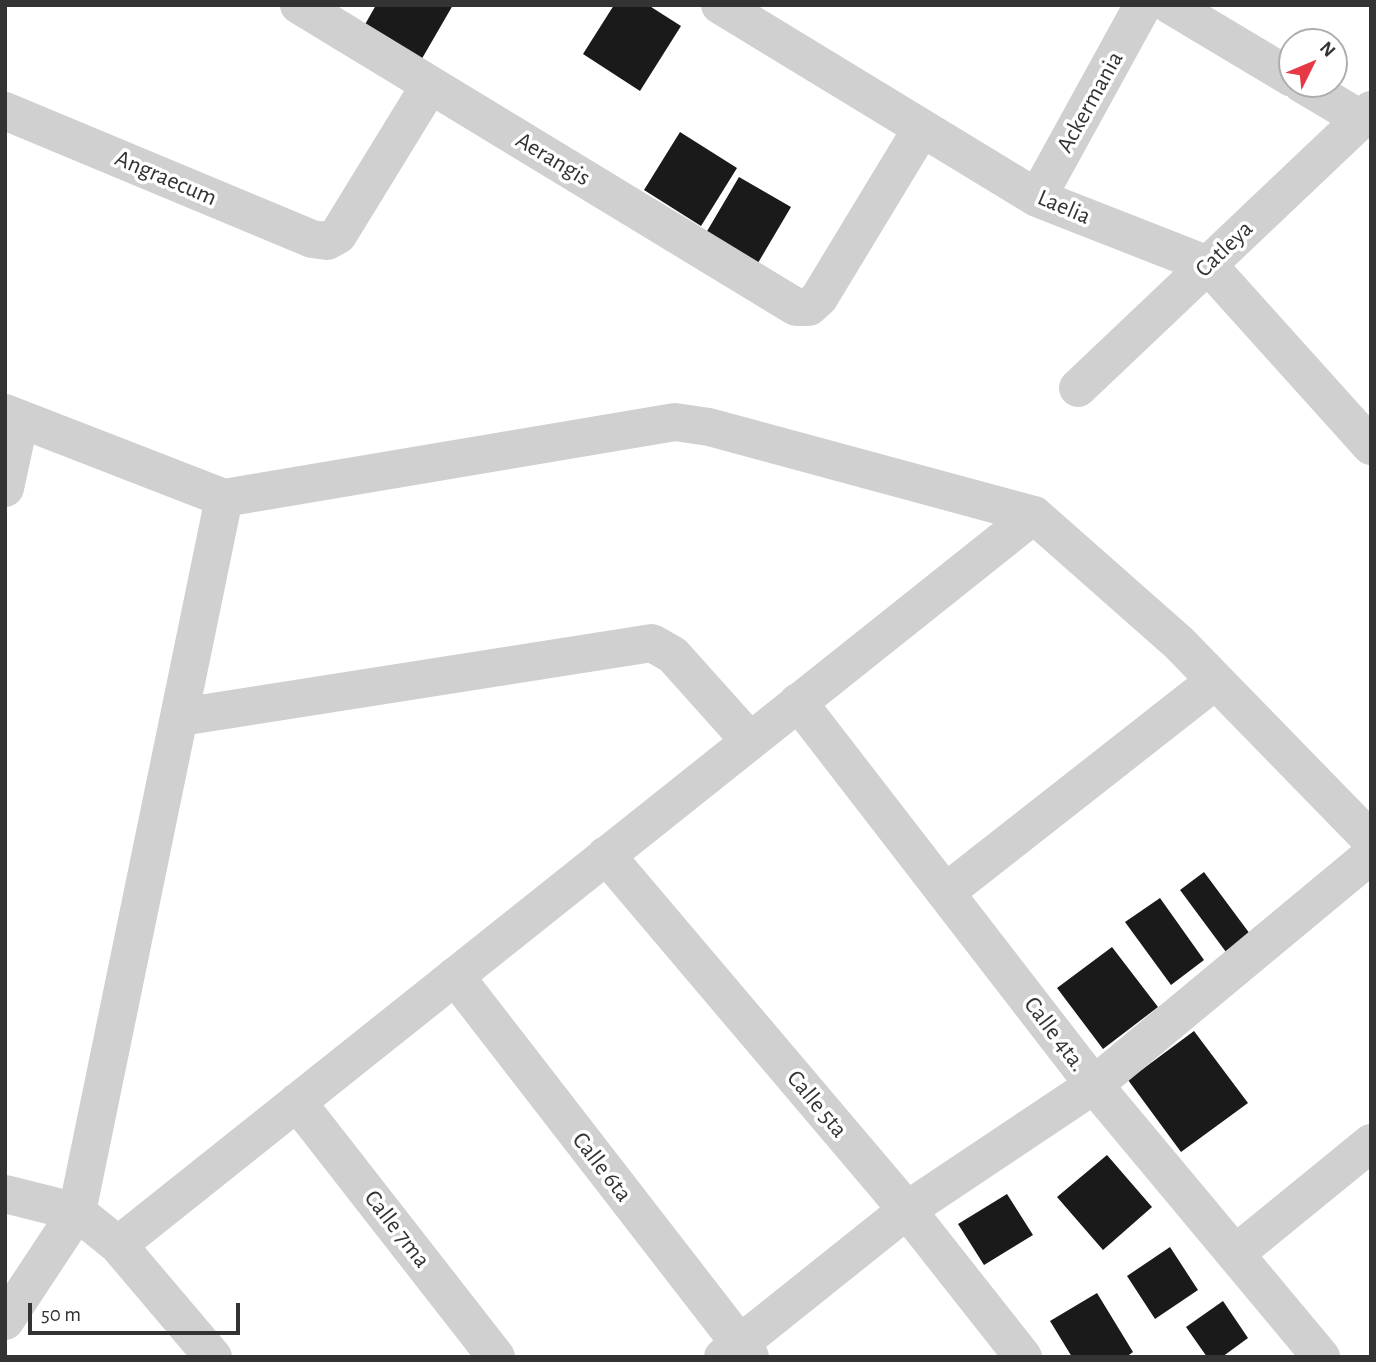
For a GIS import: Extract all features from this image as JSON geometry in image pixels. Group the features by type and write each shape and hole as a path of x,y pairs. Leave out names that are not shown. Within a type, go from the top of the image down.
{"street":[{"name":"Aerangis","path":"299,5 796,307 809,307 819,298 922,128"},
{"name":"Laelia","path":"720,5 1037,198 1208,265 1371,446"},
{"name":"Ackermania","path":"1037,198 1143,5"},
{"path":"1170,5 1278,70"},
{"name":"Angraecum","path":"5,111 312,239 327,241 338,235 430,85"},
{"path":"1331,98 1366,115"},
{"name":"Catleya","path":"1078,388 1366,115"},
{"path":"5,488 13,416 224,498 676,422 709,427 1034,515 1179,643 1371,840"},
{"path":"5,1321 77,1212 224,498"},
{"path":"118,1245 1034,515"},
{"path":"181,717 652,643 673,655 750,741"},
{"path":"946,892 1215,681"},
{"name":"Calle 4ta.","path":"798,702 1094,1085 1321,1357"},
{"name":"Calle 5ta","path":"606,855 907,1210 1023,1357"},
{"path":"737,1352 907,1210 1094,1085 1371,855"},
{"name":"Calle 6ta","path":"455,976 737,1352"},
{"name":"Calle 7ma","path":"298,1102 496,1357"},
{"path":"1235,1254 1371,1143"},
{"path":"5,1194 77,1212 118,1245 213,1357"}],"building":[{"path":"376,5 453,5 420,62 363,28"},
{"path":"614,5 648,5 681,26 640,91 583,54"},
{"path":"680,132 737,168 701,226 644,190"},
{"path":"739,177 791,207 755,268 703,238"},
{"path":"1204,872 1250,934 1226,952 1180,890"},
{"path":"1160,898 1204,960 1171,985 1125,922"},
{"path":"1112,947 1158,1007 1103,1049 1057,988"},
{"path":"1194,1031 1248,1103 1181,1152 1128,1080"},
{"path":"1107,1155 1152,1207 1103,1250 1057,1197"},
{"path":"1007,1194 1033,1235 984,1265 958,1224"},
{"path":"1170,1247 1198,1290 1155,1319 1127,1276"},
{"path":"1097,1293 1133,1352 1126,1357 1072,1357 1050,1321"},
{"path":"1223,1301 1248,1338 1222,1357 1207,1357 1186,1327"}]}
